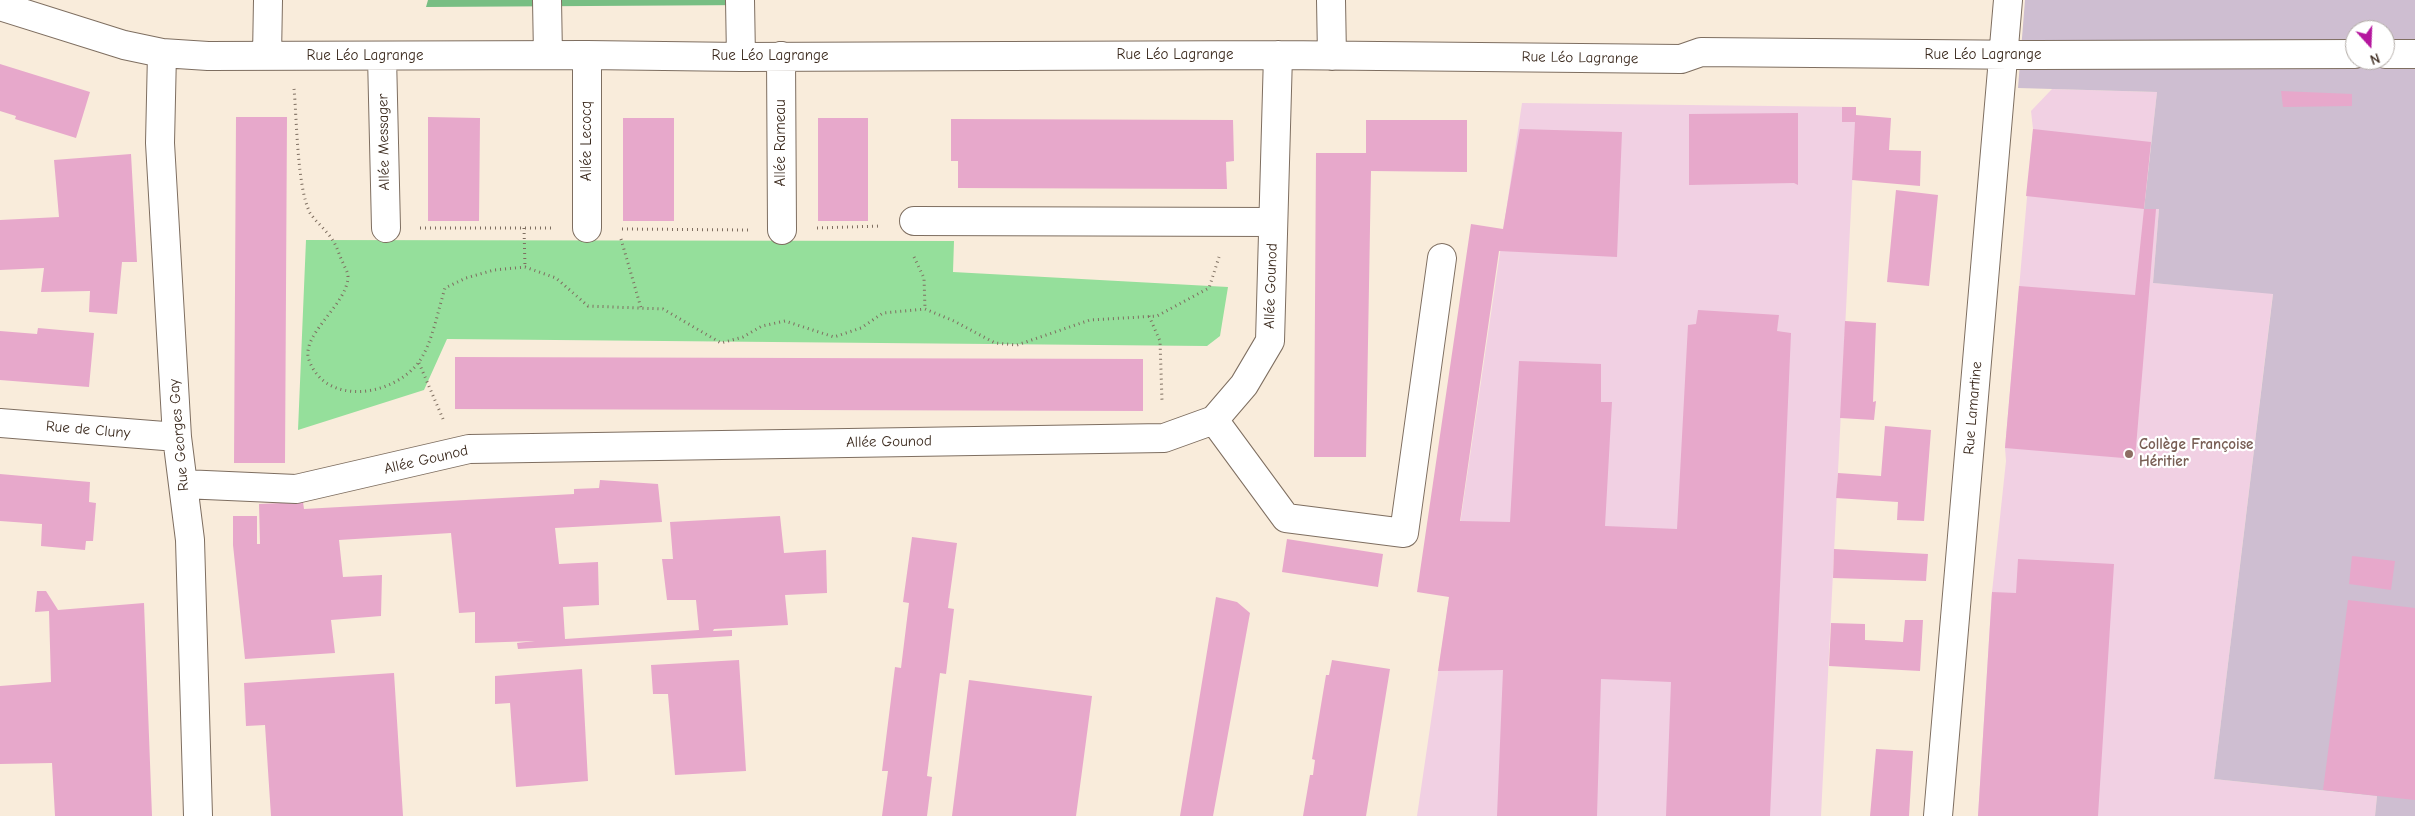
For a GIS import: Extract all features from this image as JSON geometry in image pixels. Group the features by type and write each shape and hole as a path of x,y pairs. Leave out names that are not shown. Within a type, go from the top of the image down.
{"street":[{"path":"268,0 279,56"},
{"path":"547,0 548,55"},
{"path":"740,0 741,57"},
{"path":"1331,0 1332,56"},
{"name":"Rue Lamartine","path":"1938,816 2008,0"},
{"name":"Rue Léo Lagrange","path":"0,6 124,45 162,53 279,56 587,54 741,57 1278,55 1681,60 1701,52 2004,55 2345,54"},
{"name":"Rue Georges Gay","path":"162,53 160,143 177,437 190,540 198,816"},
{"name":"Allée Lecocq","path":"587,54 587,228"},
{"path":"2395,54 2415,54"},
{"name":"Allée Gounod","path":"183,484 296,489 469,449 1164,438 1214,420 1244,385 1270,341 1278,55"},
{"name":"Allée Messager","path":"382,56 386,228"},
{"name":"Allée Rameau","path":"780,56 782,230"},
{"path":"904,223 1273,222"},
{"path":"1214,420 1286,518 1404,533 1442,258"},
{"name":"Rue de Cluny","path":"0,423 177,437"}],"path":[{"path":"279,56 303,191 311,213 332,240 348,275 346,290 310,342 308,359 321,380 341,391 378,390 396,384 419,363 431,336 445,288 466,278 494,270 525,267 556,278 588,306 663,309 721,343 743,337 762,326 785,321 834,336 861,328 883,313 925,309 954,321 995,343 1017,346 1090,320 1157,316 1209,288 1219,257 1219,222"},
{"path":"640,308 618,229 782,230 904,223 914,257 924,278 925,309"},
{"path":"386,228 587,228"},
{"path":"524,228 525,267"},
{"path":"1149,316 1160,341 1164,438"},
{"path":"419,363 456,452"}],"shaded area":[{"path":"2025,0 2415,0 2415,816 2375,816 2377,796 2214,779 2273,294 2153,283 2159,209 2144,209 2157,92 2018,88"},
{"name":"Collège Françoise Héritier","path":"2052,89 2157,92 2144,209 2159,209 2153,283 2273,293 2214,779 2377,796 2375,816 1978,816 1992,592 2006,461 2005,448 2033,129 2031,111"},
{"path":"1522,103 1856,107 1821,816 1417,816"}],"green space":[{"path":"428,0 751,0 752,5 426,7"},
{"path":"306,240 954,241 953,272 1228,287 1220,336 1207,346 447,339 424,390 298,430"}],"building":[{"path":"0,64 90,92 76,138 15,119 16,116 0,111"},
{"path":"2281,91 2352,94 2352,106 2283,107"},
{"path":"1842,107 1856,107 1856,115 1891,118 1889,150 1921,151 1920,186 1852,180 1855,122 1842,122"},
{"path":"1798,113 1798,185 1794,183 1689,185 1689,114"},
{"path":"236,117 287,117 285,463 234,463"},
{"path":"428,117 480,118 479,221 428,221"},
{"path":"623,118 674,118 674,221 623,221"},
{"path":"818,118 868,118 868,221 818,221"},
{"path":"951,119 1233,120 1234,161 1226,162 1227,189 958,188 958,161 951,161"},
{"path":"1366,120 1467,120 1467,172 1371,171 1366,457 1314,457 1316,153 1366,153"},
{"path":"1520,129 1622,132 1617,257 1499,251 1460,521 1510,522 1519,361 1601,364 1601,402 1612,402 1605,526 1677,529 1688,325 1696,324 1698,310 1779,315 1777,331 1791,333 1770,816 1666,816 1671,682 1601,679 1597,816 1497,816 1503,670 1438,671 1449,597 1417,592 1471,224 1503,229"},
{"path":"2033,129 2151,142 2144,209 2026,196"},
{"path":"131,154 137,262 122,262 117,314 89,312 90,291 41,292 44,268 0,270 0,220 59,217 54,160"},
{"path":"1896,190 1938,195 1929,286 1887,282"},
{"path":"2144,209 2156,209 2135,459 2005,448 2019,286 2135,295"},
{"path":"1845,321 1876,323 1873,402 1876,401 1874,420 1840,418"},
{"path":"38,328 94,333 89,387 0,380 0,331 37,334"},
{"path":"455,357 1143,359 1143,411 455,409"},
{"path":"1885,426 1931,430 1924,521 1897,520 1898,502 1836,498 1838,473 1881,476"},
{"path":"0,474 90,482 89,502 96,503 93,541 86,541 85,550 41,546 42,524 0,521"},
{"path":"600,480 658,484 662,522 555,528 559,564 598,562 599,605 563,607 565,639 699,630 696,600 667,600 662,559 673,559 670,522 780,516 784,553 826,550 827,593 785,595 788,625 714,629 713,631 732,630 732,636 518,649 517,643 535,641 475,643 475,612 459,613 451,533 339,540 343,577 382,575 381,616 331,620 335,653 245,659 233,545 233,516 257,516 257,544 260,544 259,504 303,502 304,509 574,494 574,489 599,488"},
{"path":"912,537 957,543 948,608 954,609 946,674 940,673 927,776 932,777 927,816 882,816 888,771 882,771 895,667 901,668 909,603 903,602"},
{"path":"1287,539 1383,554 1378,587 1282,572"},
{"path":"1834,549 1928,554 1926,581 1833,578"},
{"path":"2352,556 2395,561 2391,590 2349,584"},
{"path":"2018,559 2114,564 2098,816 1978,816 1992,592 2016,593"},
{"path":"37,591 46,591 58,610 144,603 152,816 55,816 52,763 0,764 0,686 51,682 49,611 35,612"},
{"path":"1216,597 1237,602 1250,613 1213,816 1180,816"},
{"path":"2348,600 2415,608 2415,800 2323,790"},
{"path":"1905,620 1923,620 1920,671 1829,666 1831,623 1865,624 1865,640 1903,642"},
{"path":"739,660 746,771 675,775 668,694 653,694 651,665"},
{"path":"1332,660 1390,669 1366,816 1303,816 1310,775 1313,775 1315,760 1312,759 1326,675 1329,675"},
{"path":"582,669 588,781 516,787 510,703 495,704 495,676"},
{"path":"394,673 403,816 271,816 265,725 246,726 244,683"},
{"path":"969,680 1092,696 1076,816 952,816"},
{"path":"1876,749 1913,751 1909,816 1870,816"}],"place":[{"name":"Collège Françoise Héritier","path":"2129,454"}]}
